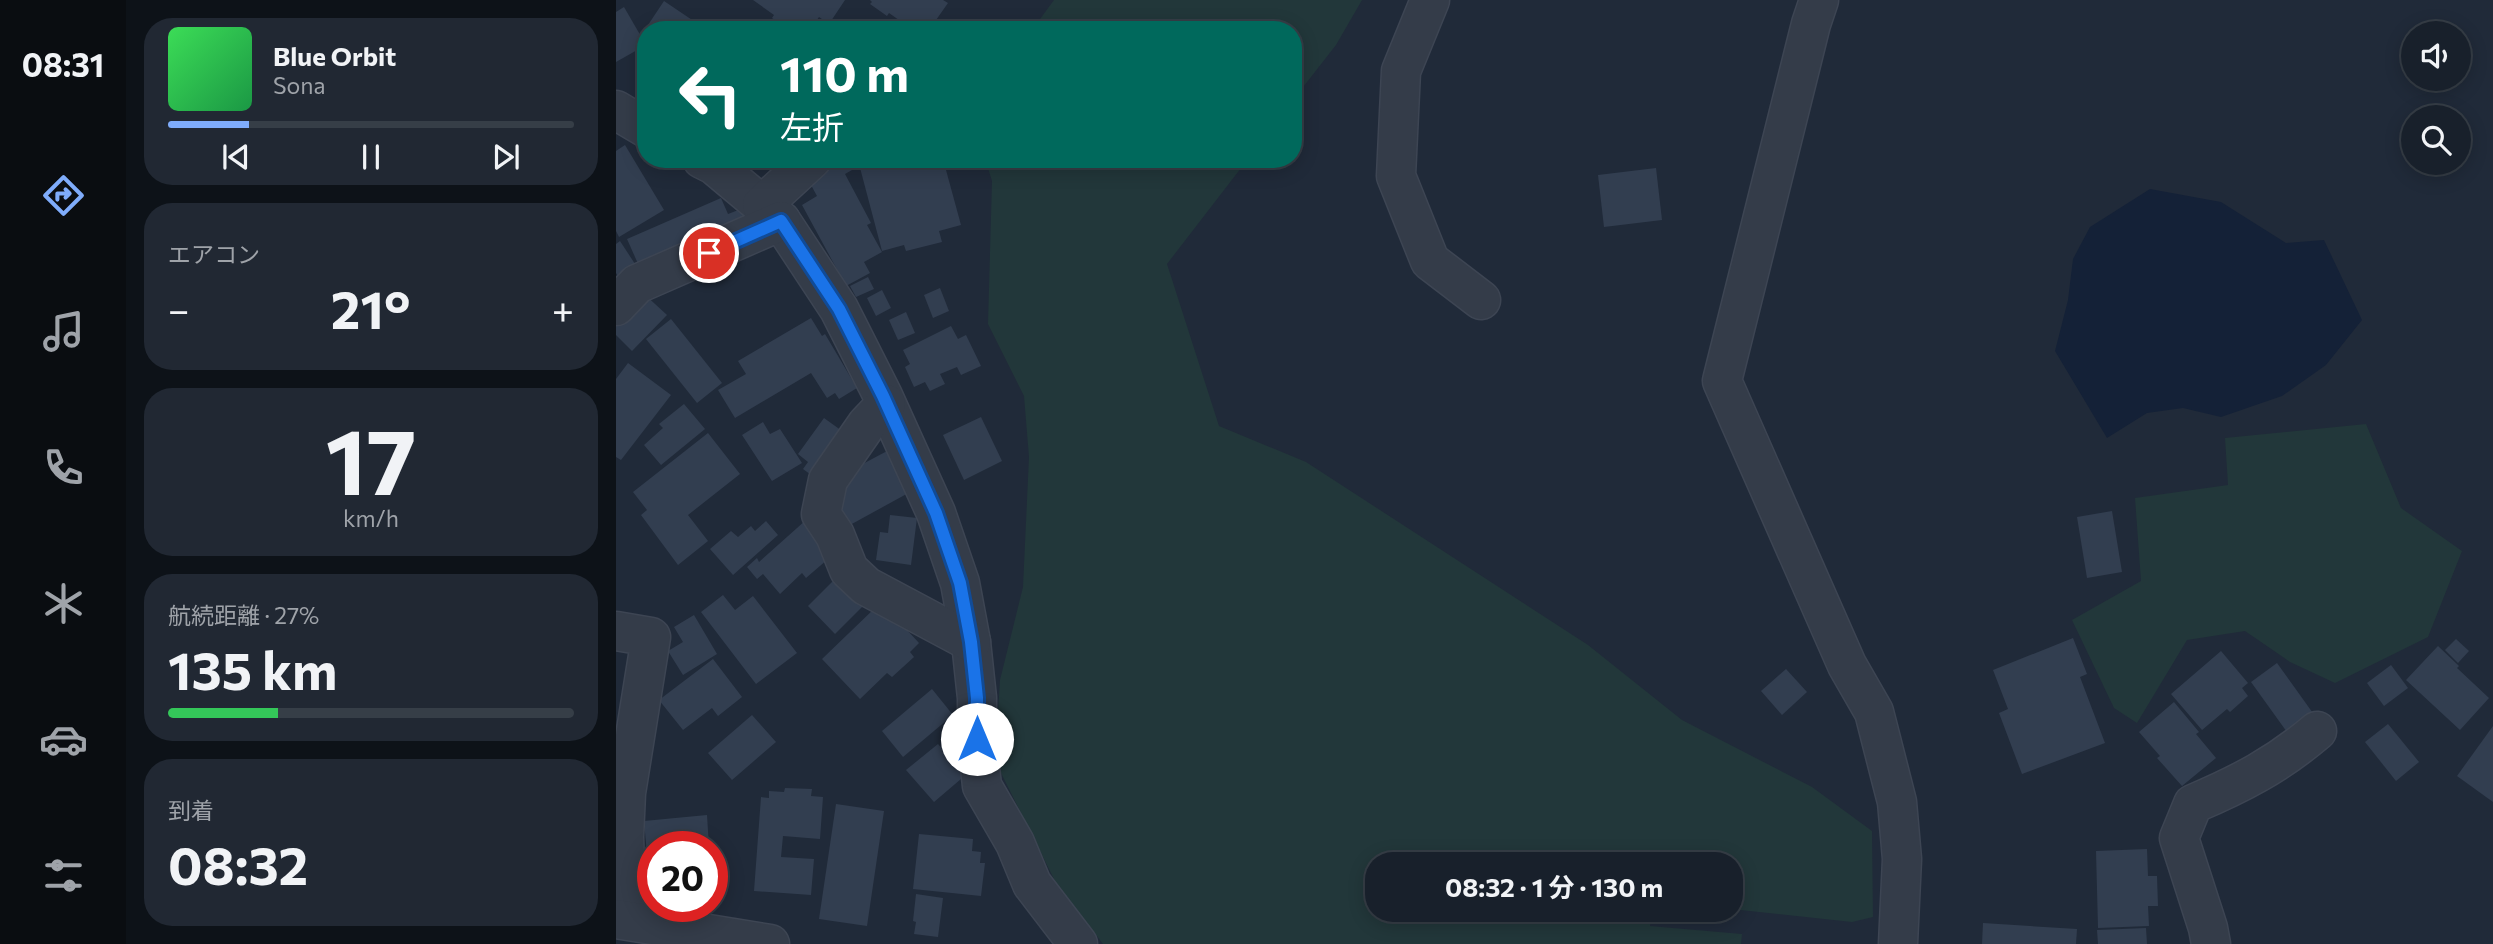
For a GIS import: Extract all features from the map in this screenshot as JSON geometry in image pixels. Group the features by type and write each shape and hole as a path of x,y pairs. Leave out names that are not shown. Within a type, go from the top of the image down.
{"street":[{"path":"1430,0 1401,71 1396,176 1430,261 1481,300"},
{"path":"1819,0 1722,381 1847,665 1874,712 1897,802 1902,859 1898,944"},
{"path":"716,168 772,213 839,309 886,404 936,513 960,583 971,642 982,786 1014,843 1032,884 1077,944"},
{"path":"616,306 636,284 772,213 805,168"},
{"path":"886,404 867,424 828,480 821,514 835,535 849,570 866,586 971,642"},
{"path":"616,631 651,637 626,793 621,920 770,944"},
{"path":"2210,944 2208,928 2179,838 2193,804 2244,783 2317,732"}],"green space":[{"path":"1054,0 1362,0 1336,45 1302,88 1302,21 1039,21"},
{"path":"988,168 1241,168 1167,264 1219,426 1306,462 1588,645 1682,720 1812,787 1872,831 1873,917 1852,922 1743,910 1743,852 1365,852 1365,922 1650,922 1650,926 1742,934 1741,944 1103,944 1055,881 995,761 1000,680 1023,587 1029,457 1024,396 988,324 992,181"},
{"path":"2366,424 2401,508 2462,551 2428,637 2335,683 2290,662 2245,631 2187,640 2137,723 2114,708 2072,620 2141,581 2135,498 2228,485 2225,438"}],"water":[{"path":"2150,189 2221,202 2286,243 2324,240 2362,320 2326,365 2282,396 2221,417 2183,408 2147,413 2107,438 2055,351 2068,300 2073,259 2090,227"}],"building":[{"path":"753,0 845,0 831,21 819,17 816,21 776,21 772,18 774,15"},
{"path":"870,0 943,0 948,3 935,21 900,21 889,13 887,16 870,4"},
{"path":"664,1 694,21 651,21"},
{"path":"624,7 637,29 637,50 616,62 616,12"},
{"path":"625,145 664,210 619,237 616,231 616,151"},
{"path":"821,168 851,168 852,170 845,174 871,223 867,225 882,252 864,262 870,273 846,286 802,205 817,196 806,176"},
{"path":"860,168 945,168 961,225 939,231 942,242 906,251 904,245 882,251"},
{"path":"1656,168 1662,220 1604,227 1598,175"},
{"path":"721,198 728,214 741,209 749,227 643,275 627,239"},
{"path":"620,241 637,267 619,278 616,273 616,244"},
{"path":"868,277 874,289 856,297 850,286"},
{"path":"940,288 949,311 933,318 924,295"},
{"path":"882,290 891,308 876,316 867,298"},
{"path":"642,292 667,315 632,351 616,335 616,319"},
{"path":"906,312 915,333 898,340 889,320"},
{"path":"811,318 822,336 825,334 857,388 839,399 835,393 827,398 811,373 735,418 718,390 746,374 738,361"},
{"path":"671,319 722,383 697,403 646,339"},
{"path":"951,326 958,339 966,335 981,366 961,375 957,367 940,374 945,384 930,391 925,382 914,387 905,367 910,364 903,350"},
{"path":"628,363 671,395 621,460 616,457 616,379"},
{"path":"684,404 705,429 661,465 644,445 663,428 659,424"},
{"path":"981,417 1002,461 964,480 943,435"},
{"path":"824,418 849,436 818,480 803,469 808,462 798,454"},
{"path":"763,422 770,434 780,429 802,463 772,481 742,435"},
{"path":"708,433 740,474 688,515 708,541 678,565 641,515 647,510 633,492"},
{"path":"889,450 912,491 850,525 833,494 840,476"},
{"path":"2112,511 2122,572 2087,578 2077,517"},
{"path":"890,515 917,518 911,565 876,560 880,532 888,533"},
{"path":"806,520 835,553 806,578 802,573 780,594 763,574 757,579 747,567 757,558 759,562"},
{"path":"766,521 778,535 733,575 710,549 731,531 738,537 751,526 755,531"},
{"path":"836,578 863,606 835,634 808,606"},
{"path":"723,595 735,610 753,596 797,653 756,684 701,612"},
{"path":"876,607 889,621 894,616 919,643 910,652 914,657 892,677 887,673 860,699 822,659"},
{"path":"694,615 717,654 683,675 668,651 683,642 674,627"},
{"path":"2073,638 2087,674 2080,677 2105,743 2022,774 1999,713 2008,709 1993,670"},
{"path":"2456,639 2469,651 2458,663 2445,650"},
{"path":"2438,646 2489,698 2460,730 2406,680"},
{"path":"2221,651 2248,683 2242,688 2248,696 2230,712 2227,709 2202,730 2171,694"},
{"path":"713,659 742,697 718,716 712,708 683,730 659,700"},
{"path":"2277,663 2315,716 2289,735 2251,682"},
{"path":"2391,665 2408,688 2384,706 2367,683"},
{"path":"1786,669 1807,692 1782,715 1761,691"},
{"path":"932,689 953,715 903,757 882,731"},
{"path":"2174,702 2216,758 2182,786 2157,758 2160,756 2139,732"},
{"path":"752,715 776,742 732,780 708,753"},
{"path":"2388,724 2419,762 2396,781 2365,742"},
{"path":"2493,726 2493,802 2457,776"},
{"path":"938,744 945,752 948,749 968,773 934,802 906,770"},
{"path":"785,788 812,789 811,796 823,797 820,839 783,836 781,857 814,859 811,895 754,891 761,797 769,798 769,791 784,792"},
{"path":"836,804 884,811 867,926 819,919"},
{"path":"707,815 708,831 645,831 644,821"},
{"path":"919,834 973,839 972,851 981,852 980,863 985,863 981,896 913,889"},
{"path":"2147,849 2148,876 2157,876 2158,906 2148,906 2149,926 2098,928 2096,851"},
{"path":"916,894 943,898 938,937 914,934"},
{"path":"1983,923 2077,929 2076,944 1982,944"},
{"path":"2146,928 2147,944 2098,944 2097,930"}],"route":[{"path":"709,253 781,221 839,309 883,396 936,513 960,583 971,642 977,698 977,739"}]}
